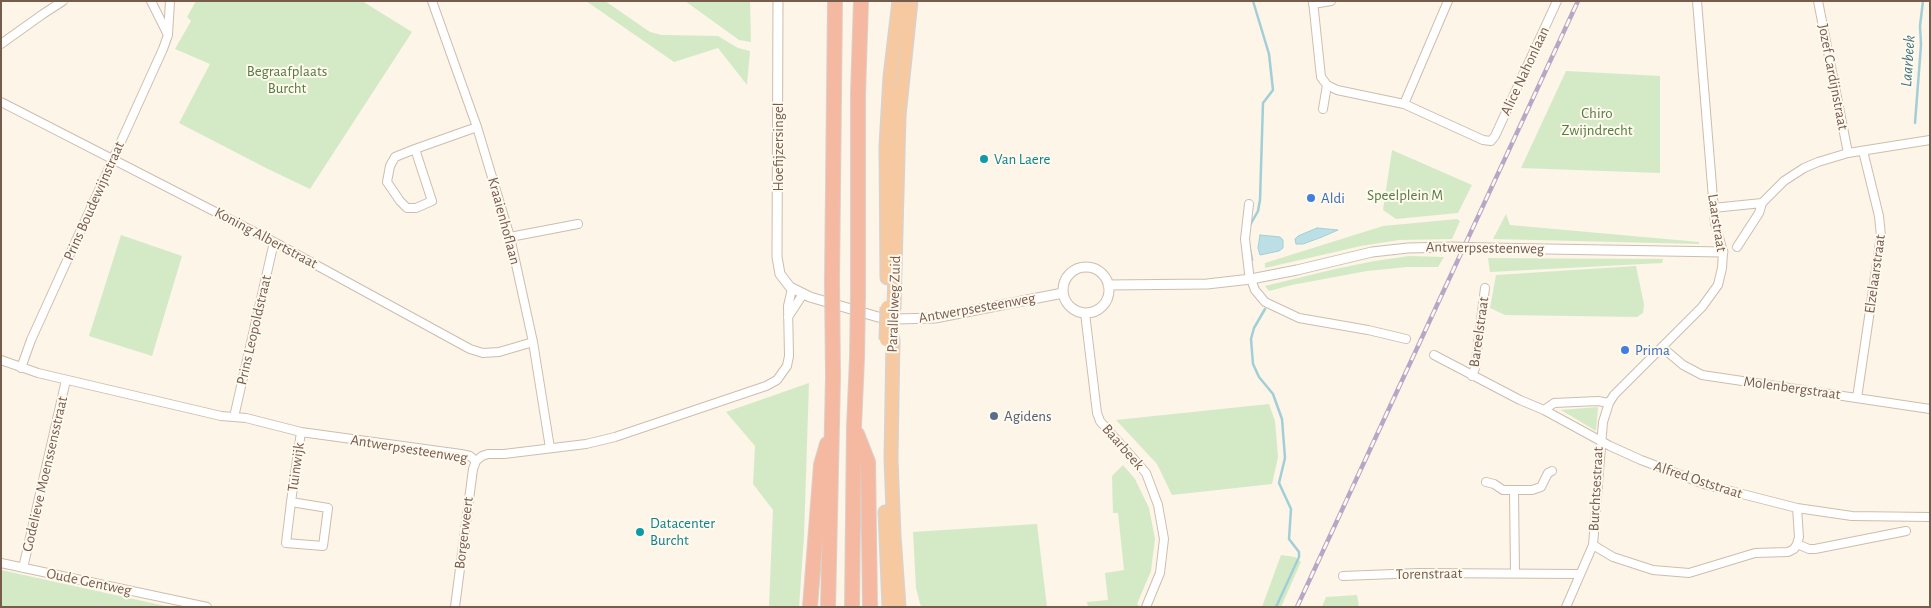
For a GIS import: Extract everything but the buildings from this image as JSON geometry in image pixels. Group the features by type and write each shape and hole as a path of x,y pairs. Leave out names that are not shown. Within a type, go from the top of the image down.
{"highway":[{"path":"828,607 834,424 832,280 835,1"},
{"path":"852,607 858,294 858,94 861,1"},
{"name":"Parallelweg Zuid","path":"890,307 886,146 890,77 900,1"},
{"name":"Parallelweg Zuid","path":"889,607 884,529 890,307 899,116 911,1"},
{"name":"Parallelweg Zuid","path":"889,340 891,459 899,607"},
{"path":"810,607 821,465 834,424"},
{"path":"854,427 868,462 870,607"}],"street":[{"path":"1,44 63,1"},
{"path":"151,1 168,35"},
{"name":"Prins Boudewijnstraat","path":"21,368 31,340 168,35 170,1"},
{"name":"Kraaienhoflaan","path":"432,1 477,127 510,237 533,342 550,448"},
{"name":"Hoefijzersingel","path":"778,1 777,257 780,274 792,288"},
{"path":"1331,1 1313,2 1321,77 1327,85 1337,90 1404,104 1448,1"},
{"name":"Alice Nahonlaan","path":"1404,104 1483,140 1491,140 1496,136 1558,1"},
{"name":"Laarstraat","path":"1602,442 1603,422 1609,402 1696,313 1718,285 1722,268 1723,252 1716,233 1696,1"},
{"name":"Jozef Cardijnstraat","path":"1818,1 1848,153"},
{"path":"1323,109 1327,85"},
{"name":"Koning Albertstraat","path":"1,102 274,242 470,348 484,353 499,352 533,342"},
{"path":"415,149 432,201 416,208 407,208 387,182 390,166 395,157 415,149 477,127"},
{"path":"1737,247 1759,213 1762,203 1784,181 1804,168 1848,153 1930,140"},
{"name":"Elzelaarstraat","path":"1857,398 1881,236 1879,216 1863,151"},
{"path":"1714,208 1762,203"},
{"path":"1249,204 1245,239 1250,276 1255,290 1265,302 1299,318 1368,330 1406,339"},
{"path":"510,237 578,224"},
{"name":"Prins Leopoldstraat","path":"234,417 274,242"},
{"name":"Antwerpsesteenweg","path":"1108,285 1207,284 1297,270 1372,252 1408,248 1452,247 1723,252"},
{"path":"1085,267 1098,270 1103,274 1108,285 1108,297 1102,305 1094,311 1086,313 1070,306 1064,293 1064,285 1068,276 1074,270 1085,267"},
{"name":"Antwerpsesteenweg","path":"1,360 21,368 158,402 246,418 301,432 461,454 476,460 488,454 504,454 586,444 616,437 766,386 781,376 787,366 789,356 788,306 792,288 803,294 878,317 908,319 955,314 1064,293"},
{"name":"Bareelstraat","path":"1472,376 1475,368 1485,288"},
{"path":"788,317 803,294"},
{"name":"Baarbeek","path":"1086,313 1094,394 1100,421 1146,473 1158,505 1164,539 1160,573 1146,607"},
{"name":"Molenbergstraat","path":"1663,348 1683,365 1702,375 1930,409"},
{"name":"Burchtsestraat","path":"1434,355 1472,376 1544,410 1602,442 1593,545 1613,557 1654,570 1689,573 1755,554 1788,552 1794,549 1797,544"},
{"name":"Godelieve Moenssensstraat","path":"23,568 66,380"},
{"path":"1544,410 1554,403 1609,402"},
{"name":"Tuinwijk","path":"292,502 328,508 323,546 286,543 301,432"},
{"name":"Alfred Oststraat","path":"1602,442 1641,460 1698,482 1732,493 1797,508 1852,516 1930,517"},
{"name":"Borgerweert","path":"455,607 473,469 476,460"},
{"path":"1486,482 1494,484 1503,490 1532,490 1541,487 1548,473 1552,471"},
{"path":"1514,491 1516,574"},
{"path":"1797,508 1799,537 1797,544 1809,549 1906,531"},
{"path":"1566,607 1593,545"},
{"name":"Oude Gentweg","path":"1,563 207,607"},
{"name":"Torenstraat","path":"1343,576 1418,573 1579,574"}],"green space":[{"name":"Begraafplaats Burcht","path":"196,1 362,1 412,32 310,189 179,123 210,64 175,49 191,21 187,17"},
{"path":"586,1 605,1 650,32 662,35 718,36 738,48 750,51 747,85 718,48 674,62"},
{"path":"685,1 750,1 751,42 739,40"},
{"name":"Chiro Zwijndrecht","path":"1566,71 1660,76 1660,173 1521,168"},
{"name":"Speelplein M","path":"1392,150 1472,185 1458,213 1396,219 1383,210"},
{"path":"1506,214 1510,225 1699,242 1699,244 1493,239"},
{"path":"1457,219 1460,221 1452,239 1399,240 1361,246 1265,268 1265,263 1383,226"},
{"path":"121,235 182,256 152,356 89,336"},
{"path":"1409,256 1444,257 1438,267 1407,267 1367,271 1269,291 1265,286 1335,269"},
{"path":"1488,258 1663,259 1662,263 1490,272"},
{"path":"1636,266 1644,304 1643,313 1637,317 1505,315 1490,308 1496,275"},
{"path":"809,383 804,536 799,607 769,607 773,510 753,484 755,446 726,412"},
{"path":"1269,404 1275,421 1278,457 1272,484 1172,495 1157,464 1116,420"},
{"path":"1597,407 1596,431 1561,410"},
{"path":"1123,465 1135,479 1149,508 1155,539 1151,571 1137,604 1140,607 1088,607 1087,602 1108,600 1105,573 1124,570 1118,513 1113,513 1112,476"},
{"path":"1037,524 1047,607 921,607 916,588 913,532"},
{"path":"1281,555 1295,557 1301,562 1281,607 1262,607"},
{"path":"1,570 170,607 1,607"},
{"path":"1357,595 1359,607 1322,607 1326,597"}],"water":[{"path":"1317,228 1338,230 1303,244 1296,244 1295,239 1298,236"},
{"path":"1260,235 1280,237 1283,240 1283,248 1279,251 1260,255 1258,248"}],"waterway":[{"path":"1249,227 1258,211 1260,200 1263,103 1273,90 1269,54 1253,1"},
{"name":"Laarbeek","path":"1915,123 1923,1"},
{"path":"1249,244 1252,260"},
{"path":"1265,309 1254,328 1251,339 1253,364 1259,377 1273,394 1282,419 1285,458 1279,483 1291,509 1289,539 1299,552 1299,557 1276,607"}],"railway":[{"path":"1297,607 1578,1"}],"place":[{"name":"Van Laere","path":"984,159"},
{"name":"Aldi","path":"1311,198"},
{"name":"Prima","path":"1625,350"},
{"name":"Agidens","path":"994,416"},
{"name":"Datacenter Burcht","path":"640,532"}]}
